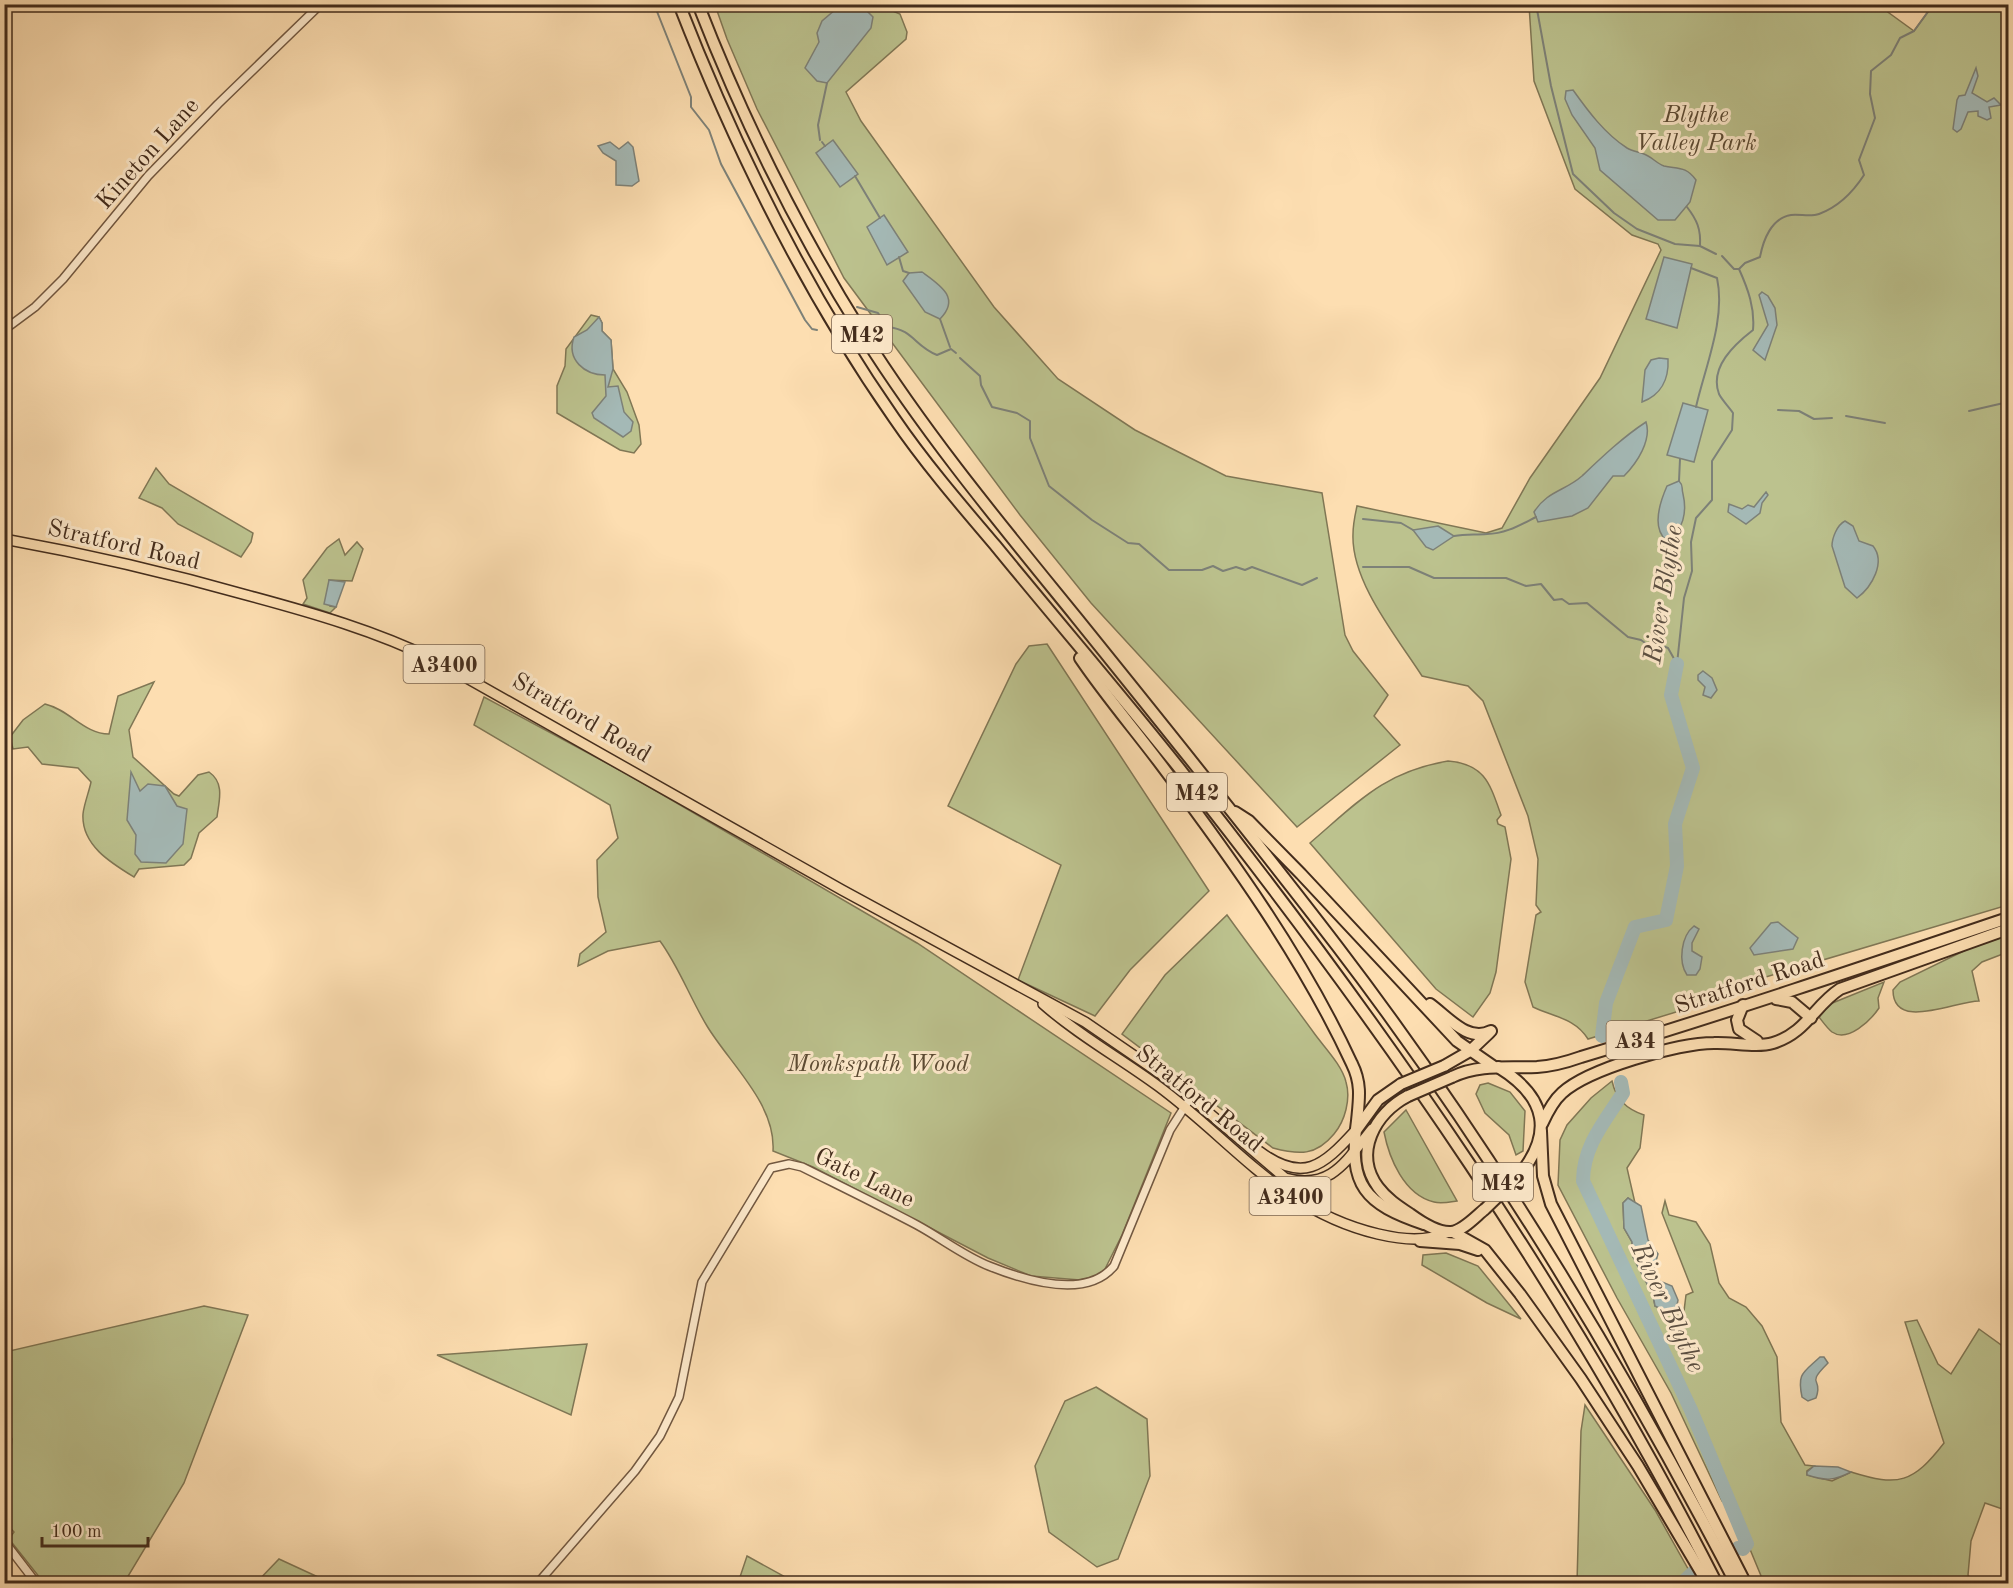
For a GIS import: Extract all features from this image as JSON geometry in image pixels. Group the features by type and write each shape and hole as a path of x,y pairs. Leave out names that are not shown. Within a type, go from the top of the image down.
{"highway":[{"name":"M42","path":"680,4 713,90 762,198 825,311 895,421 1182,772 1370,1019 1538,1266 1642,1443 1717,1584"},
{"name":"M42","path":"698,4 722,67 765,160 823,269 865,339 961,476 1229,808 1396,1026 1546,1248 1653,1430 1736,1584"},
{"path":"1039,599 1097,684 1162,766 1241,876 1315,994 1357,1075 1360,1092 1354,1152 1362,1183 1372,1199 1390,1212 1451,1232 1479,1244 1492,1257 1581,1379 1638,1466 1708,1584"},
{"path":"1229,808 1249,821 1457,1041 1528,1089 1537,1104 1542,1127 1543,1176 1551,1204 1746,1584"},
{"name":"Stratford Road","path":"1495,1066 1551,1065 1769,998 2008,918"},
{"name":"Stratford Road","path":"1542,1127 1556,1100 1568,1088 1674,1046 1775,1043 1796,1033 1832,994 1840,989 2008,929"},
{"path":"1355,1131 1378,1100 1401,1084 1444,1066 1470,1051 1491,1031 1484,1035 1472,1034 1409,988"},
{"path":"1769,998 1792,1002 1811,1018"},
{"path":"1743,1005 1737,1020 1739,1029 1744,1035 1763,1044"},
{"name":"A34","path":"1373,1128 1388,1108 1408,1096 1452,1077 1495,1066"},
{"name":"A34","path":"1451,1232 1485,1209 1516,1179 1534,1154 1542,1127"},
{"path":"1373,1128 1368,1155 1375,1182 1387,1197 1424,1224"},
{"path":"1420,1240 1460,1244 1492,1257"}],"main road":[{"name":"Stratford Road","path":"4,539 177,576 325,616 405,645 512,701 1035,997 1084,1022 1191,1097 1275,1172 1296,1181 1316,1181 1328,1177 1354,1152 1373,1128"},
{"name":"Stratford Road","path":"1035,997 1058,1017 1184,1106 1248,1163 1307,1207 1367,1231 1420,1240 1451,1232"},
{"path":"1226,1126 1278,1164 1297,1169 1324,1163 1355,1131"}],"street":[{"name":"Kineton Lane","path":"4,330 35,307 63,279 148,176 321,4"},
{"name":"Gate Lane","path":"537,1584 635,1471 660,1437 679,1397 702,1282 771,1168 789,1164 802,1167 918,1226 987,1266 1029,1280 1090,1283 1104,1278 1114,1266 1170,1130 1191,1097"},
{"path":"4,1541 37,1584"}],"green space":[{"path":"715,5 878,5 900,14 907,32 906,39 846,92 861,121 994,307 1058,379 1135,430 1226,476 1322,493 1345,635 1353,651 1388,695 1374,716 1400,745 1297,827 1091,603 1020,515 844,278 757,109"},
{"name":"Blythe Valley Park","path":"1529,5 1878,5 1914,31 1930,9 1930,5 2008,5 2008,905 1749,982 1725,997 1588,1039 1570,1022 1533,1007 1525,982 1536,915 1541,912 1536,905 1538,859 1528,816 1483,701 1468,686 1422,676 1367,590 1354,552 1353,534 1357,506 1486,533 1502,528 1530,478 1600,378 1661,250 1658,244 1632,235 1575,189 1534,81"},
{"path":"591,315 599,317 602,331 611,340 613,369 627,392 639,425 641,444 634,453 620,450 557,413 557,386 565,366 566,349"},
{"path":"156,468 169,484 253,533 251,542 241,557 178,524 162,508 139,498"},
{"path":"339,539 345,555 357,542 363,549 352,581 329,580 330,606 336,607 330,613 303,604 307,598 303,580 327,548"},
{"path":"1047,644 1209,891 1130,970 1095,1016 1018,980 1061,865 948,806 1016,664 1029,646"},
{"path":"154,682 129,730 133,757 179,796 198,775 209,772 217,781 220,799 217,817 199,833 191,858 184,865 139,869 134,877 99,852 87,835 83,814 91,782 78,768 42,764 28,747 13,749 10,737 23,720 45,704 62,711 92,730 109,734 118,696"},
{"name":"Monkspath Wood","path":"484,697 627,774 917,943 1171,1113 1122,1235 1102,1275 1080,1280 1031,1276 988,1258 813,1167 773,1151 772,1134 760,1101 707,1026 660,941 608,951 578,966 580,954 606,932 598,897 597,860 618,838 610,805 474,725"},
{"path":"1448,761 1470,766 1484,777 1501,815 1497,820 1498,824 1505,827 1511,859 1496,972 1490,993 1473,1017 1436,989 1310,843 1357,802 1388,781 1425,766"},
{"path":"1227,915 1332,1056 1344,1076 1348,1095 1344,1116 1334,1134 1314,1150 1291,1152 1273,1148 1122,1034 1165,975"},
{"path":"2008,936 2008,952 1982,962 1972,971 1979,1001 1914,1012 1903,1009 1896,1003 1893,990 1900,982 1978,944"},
{"path":"1884,982 1878,998 1879,1008 1859,1029 1845,1035 1838,1035 1832,1032 1819,1017 1830,1004"},
{"path":"1612,1081 1616,1093 1623,1102 1632,1110 1644,1115 1640,1148 1627,1168 1635,1203 1628,1198 1623,1203 1624,1228 1632,1242 1633,1257 1653,1295 1655,1306 1675,1316 1684,1311 1686,1295 1693,1292 1662,1213 1665,1201 1669,1215 1696,1222 1710,1244 1719,1283 1729,1298 1746,1307 1762,1326 1777,1357 1781,1422 1805,1465 1814,1466 1807,1471 1807,1475 1832,1481 1851,1472 1881,1479 1904,1478 1923,1467 1944,1443 1905,1322 1917,1320 1938,1364 1951,1374 1979,1329 2008,1350 2008,1511 1985,1503 1971,1541 1968,1575 1970,1578 1977,1578 1981,1583 1764,1583 1730,1501 1722,1501 1671,1393 1617,1298 1558,1185 1560,1140 1567,1125 1591,1098"},
{"path":"1488,1083 1510,1092 1525,1111 1523,1151 1516,1155 1509,1135 1485,1113 1476,1094 1480,1085"},
{"path":"1406,1110 1457,1201 1440,1203 1423,1198 1406,1184 1394,1164 1384,1132"},
{"path":"1446,1253 1478,1266 1521,1319 1487,1303 1422,1265 1423,1255"},
{"path":"204,1306 248,1315 184,1483 124,1583 44,1583 9,1539 14,1532 5,1522 5,1466 10,1460 12,1439 5,1426 5,1352"},
{"path":"587,1344 571,1415 437,1355"},
{"path":"1096,1387 1147,1419 1150,1476 1118,1559 1097,1567 1049,1532 1035,1466 1065,1401"},
{"path":"1585,1405 1655,1510 1696,1583 1577,1583 1581,1431"},
{"path":"747,1556 796,1583 738,1583"},
{"path":"279,1559 331,1583 256,1583"}],"water":[{"path":"842,4 862,6 873,17 871,28 827,83 817,81 805,68 819,42 817,33 822,21"},
{"path":"1976,68 1978,76 1972,93 1987,102 1994,98 2001,105 1989,107 1991,118 1987,120 1978,116 1978,111 1968,112 1961,129 1957,132 1953,129 1957,100 1959,96 1965,95"},
{"path":"1573,90 1597,122 1619,142 1664,166 1685,170 1696,180 1690,202 1675,220 1658,220 1600,170 1595,148 1572,115 1565,99 1566,91"},
{"path":"833,140 858,174 840,187 816,153"},
{"path":"610,142 619,149 628,142 633,147 639,181 632,186 616,185 616,161 603,153 598,146"},
{"path":"884,215 908,252 887,265 867,227"},
{"path":"1664,257 1692,264 1677,328 1646,319"},
{"path":"922,272 941,287 948,298 949,305 940,319 925,312 903,281 909,273"},
{"path":"1762,292 1768,296 1775,308 1777,325 1765,360 1753,350 1768,325 1759,295"},
{"path":"599,317 602,331 611,340 613,369 608,387 618,386 624,412 633,422 631,431 623,437 594,418 592,413 606,396 605,375 584,369 579,365 573,353 574,337 587,330"},
{"path":"1668,359 1665,380 1659,391 1642,402 1645,370 1651,360"},
{"path":"1683,403 1708,410 1694,462 1667,455"},
{"path":"1646,422 1645,444 1634,465 1624,476 1613,476 1588,508 1572,516 1538,522 1534,512 1539,505 1550,495 1576,481"},
{"path":"1679,481 1682,485 1684,501 1683,520 1677,532 1666,540 1661,535 1658,514 1667,486"},
{"path":"1766,492 1768,495 1762,503 1760,513 1746,524 1728,512 1729,504 1742,509 1748,505 1754,507"},
{"path":"1845,521 1853,526 1859,541 1873,546 1877,552 1876,574 1857,598 1845,587 1832,546 1835,532"},
{"path":"1438,526 1454,536 1433,550 1426,547 1413,530"},
{"path":"329,580 345,582 336,607 324,604"},
{"path":"1703,671 1712,678 1717,690 1711,698 1703,695 1705,687 1698,680 1698,675"},
{"path":"131,772 140,791 148,784 165,786 177,806 187,809 183,844 166,863 141,862 135,854 136,835 127,820"},
{"path":"1778,922 1798,938 1793,949 1754,955 1750,948 1771,923"},
{"path":"1694,926 1699,929 1692,943 1692,951 1702,957 1700,969 1696,975 1687,975 1682,963 1682,949 1686,936"},
{"path":"1628,1198 1641,1206 1648,1240 1658,1254 1653,1272 1657,1280 1672,1286 1678,1300 1675,1316 1655,1306 1653,1295 1633,1257 1632,1242 1624,1228 1623,1203"},
{"path":"1820,1357 1824,1357 1828,1363 1817,1376 1816,1398 1808,1401 1802,1397 1801,1378"},
{"path":"1814,1466 1838,1467 1851,1472 1829,1479 1807,1475 1807,1472"}],"waterway":[{"path":"654,4 691,97 691,107 709,130 721,164 805,320 812,329 817,330"},
{"path":"1536,4 1551,86 1573,174 1614,213 1637,229 1675,244 1700,246"},
{"name":"River Blythe","path":"1677,664 1684,598 1692,571 1691,542 1696,518 1712,500 1712,461 1732,430 1733,413 1719,394 1718,375 1732,349 1753,330 1750,299 1739,269 1745,263 1760,257 1766,237 1778,221 1791,215 1813,215 1826,211 1850,193 1860,181 1864,175 1859,160 1875,118 1870,94 1871,71 1891,55 1900,38 1914,31 1930,9 1930,4"},
{"path":"820,140 818,125 827,83"},
{"path":"822,142 825,146"},
{"path":"855,176 880,218"},
{"path":"1687,207 1698,225 1700,246 1716,254"},
{"path":"1722,256 1734,269 1739,269"},
{"path":"899,257 903,271 909,273"},
{"path":"1691,268 1717,278 1719,294 1717,326 1696,407"},
{"path":"857,307 878,313 888,327 903,331 937,355 951,349 956,353"},
{"path":"940,319 950,347"},
{"path":"960,358 980,376 981,385 992,407 1017,413 1030,421 1030,438 1049,486 1092,520 1128,543 1139,544 1169,570 1202,570 1213,566 1223,571 1236,567 1245,570 1252,567 1302,585 1317,578"},
{"path":"1969,411 2008,402"},
{"path":"1778,410 1799,411 1814,419 1832,418"},
{"path":"1846,416 1885,423"},
{"path":"1679,481 1680,459"},
{"path":"1454,536 1494,534 1536,517"},
{"path":"1363,519 1401,523 1413,530"},
{"path":"1363,567 1409,567 1434,578 1506,578 1526,586 1541,584 1554,600 1562,599 1569,604 1587,603 1628,637 1641,640 1652,648 1660,645 1668,648 1677,664"},
{"name":"River Blythe","path":"1602,1036 1606,1003 1635,927 1666,920 1677,866 1675,824 1693,768 1671,695 1677,664"},
{"name":"River Blythe","path":"1621,1082 1623,1093 1591,1145 1584,1168 1583,1181 1691,1410 1747,1544 1743,1549 1738,1548"},
{"name":"River Blythe","path":"1681,1584 1694,1572"}]}
